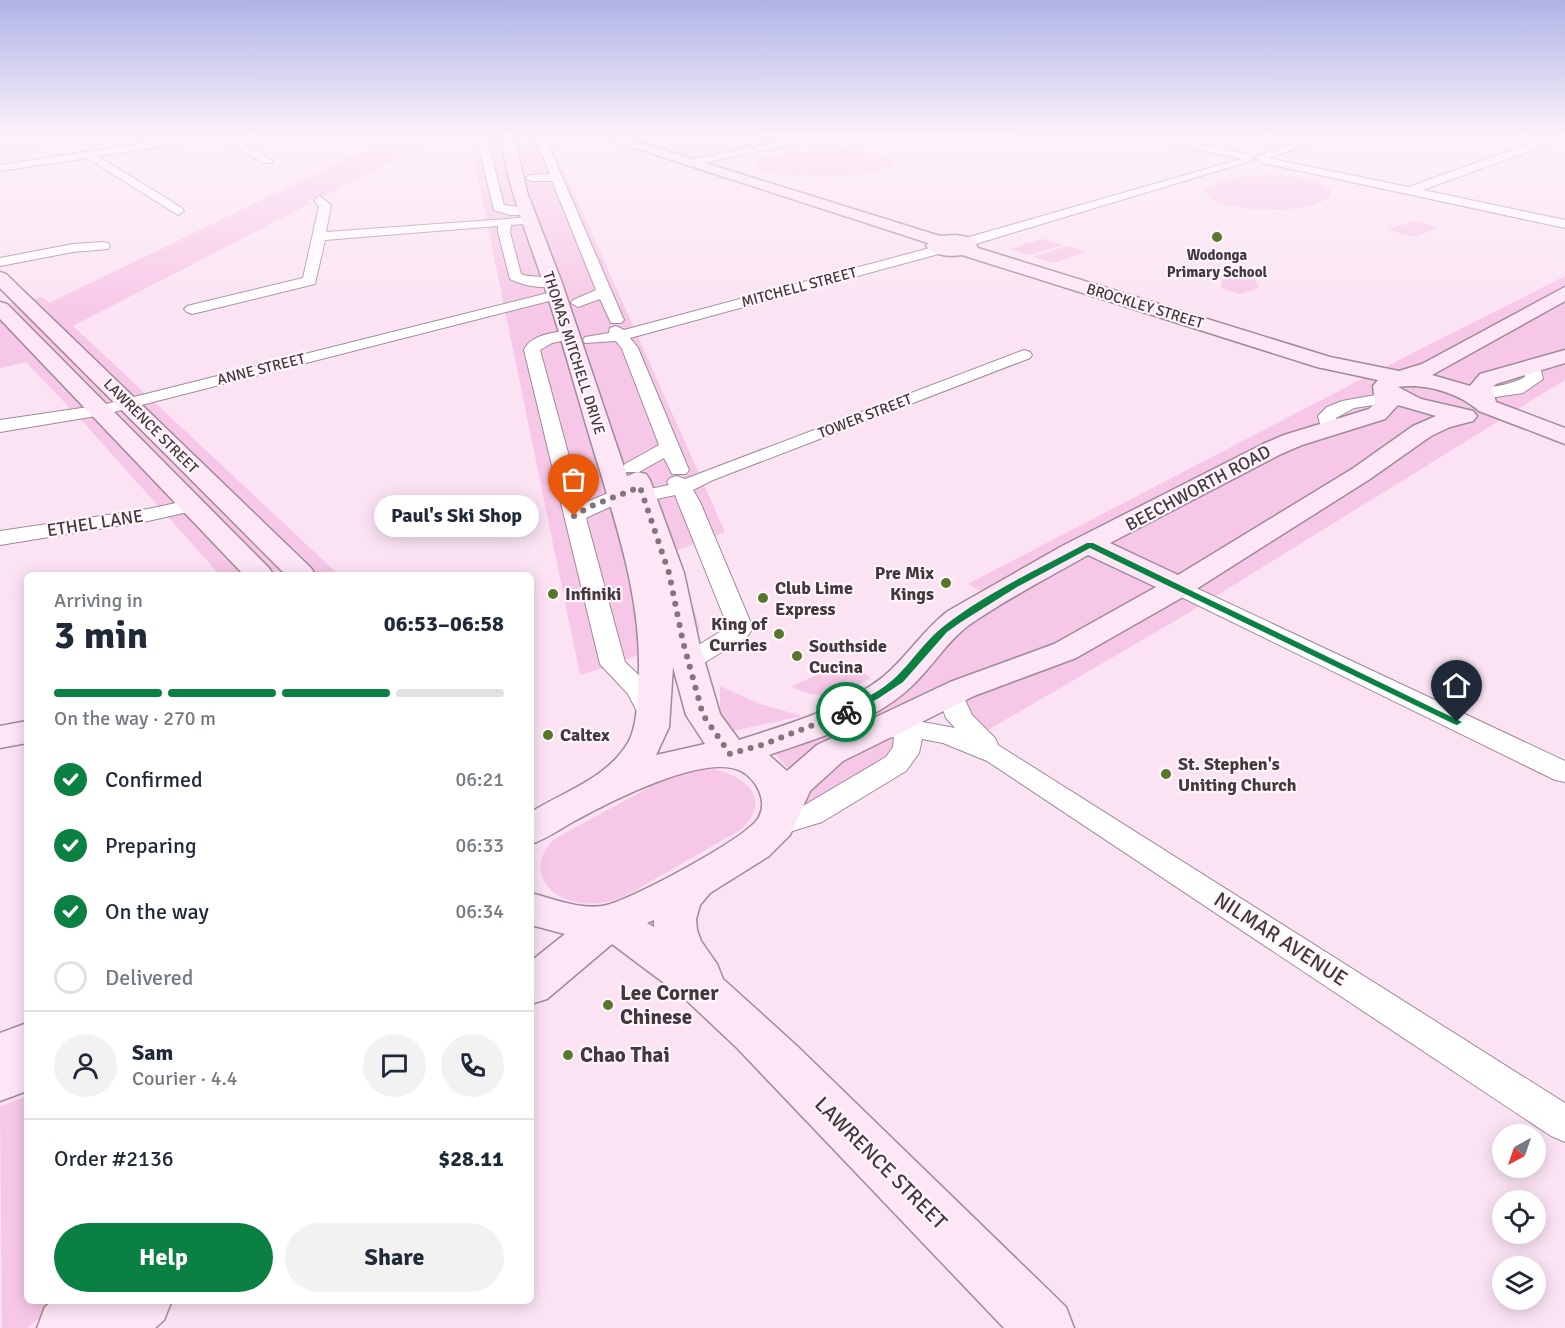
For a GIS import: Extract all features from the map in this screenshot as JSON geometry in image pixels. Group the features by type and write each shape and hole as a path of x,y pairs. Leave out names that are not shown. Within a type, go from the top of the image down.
{"main road":[{"name":"THOMAS MITCHELL DRIVE","path":"530,197 534,217 573,310 627,470 669,573 688,662 703,715 732,754"},
{"path":"793,197 940,245"},
{"name":"BROCKLEY STREET","path":"940,245 966,246 1325,362 1391,386 1420,406 1478,407"},
{"name":"LAWRENCE STREET","path":"0,278 299,572"},
{"name":"BEECHWORTH ROAD","path":"584,800 679,760 732,754 827,720 876,696 908,672 944,630 1014,585 1272,449 1329,428 1377,414 1387,404 1391,386 1430,369 1565,293"},
{"name":"LAWRENCE STREET","path":"0,308 102,410 190,506 257,572"},
{"name":"THOMAS MITCHELL DRIVE","path":"573,310 627,470 643,576 656,639 657,676 649,734 638,753 618,776 584,800"},
{"path":"33,341 59,335"},
{"path":"1478,407 1482,387 1488,379 1565,356"},
{"path":"534,984 610,922 695,882 755,846 778,820 790,791 820,760 895,725 951,694 1065,651 1179,587 1361,474 1422,430 1478,407 1558,435"},
{"path":"190,506 222,496"},
{"path":"1090,545 1179,587"},
{"path":"0,714 24,710"},
{"path":"0,737 24,733"},
{"path":"732,754 755,763 771,776 780,790 778,820"},
{"path":"534,797 584,800"},
{"path":"534,828 584,800"},
{"name":"LAWRENCE STREET","path":"695,882 678,902 674,924 684,952 715,999"},
{"path":"534,910 569,920 610,922"},
{"name":"LAWRENCE STREET","path":"610,922 654,948 715,999 765,1046 1045,1328"},
{"path":"0,1053 24,1044"},
{"path":"0,1080 24,1070"},
{"path":"66,1328 95,1304"},
{"path":"110,1328 139,1304"}],"street":[{"path":"156,197 178,211"},
{"name":"THOMAS MITCHELL DRIVE","path":"496,197 514,274 573,310 605,292"},
{"path":"564,197 605,292 618,329 630,348 669,447 679,480 741,628 688,662"},
{"path":"966,246 1126,197"},
{"path":"1438,197 1565,224"},
{"path":"192,309 308,282 311,279 324,205 320,200"},
{"path":"501,215 510,211 534,217"},
{"path":"318,237 501,215 534,217"},
{"name":"MITCHELL STREET","path":"573,310 618,329 657,325 940,245"},
{"path":"0,262 73,248 103,246"},
{"name":"ANNE STREET","path":"0,426 102,410 521,302 573,310"},
{"path":"573,310 532,350 613,664 640,691 653,717"},
{"name":"TOWER STREET","path":"627,470 679,480 706,476 1024,355"},
{"path":"574,516 584,515 627,470 669,447"},
{"name":"ETHEL LANE","path":"0,538 148,515 190,506"},
{"path":"1179,587 1565,773"},
{"name":"NILMAR AVENUE","path":"951,694 963,723 997,755"},
{"name":"NILMAR AVENUE","path":"895,725 951,735 997,755 1565,1124"}],"shaded area":[{"path":"268,197 319,197 308,199 307,202 311,203 73,326 336,572 217,572 84,423 26,362 0,368 0,305 42,297 49,303"},
{"path":"482,197 576,197 725,532 675,551 700,629 611,666 580,675"},
{"path":"1209,197 1330,197 1312,206 1291,209 1232,206 1219,203"},
{"path":"1412,221 1439,227 1415,237 1388,230"},
{"path":"1043,239 1063,245 1029,255 1009,249"},
{"path":"1067,246 1087,252 1054,263 1033,257"},
{"path":"1237,272 1254,277 1259,288 1240,294 1221,288 1223,278"},
{"path":"1565,276 1565,380 1190,612 988,730 939,689 791,771 770,749 948,640 1000,601 968,584"},
{"path":"845,661 871,678 849,690 824,696 791,687"},
{"path":"720,686 760,704 802,716 733,731 720,713"},
{"path":"895,735 897,740 891,753 804,805 810,791 830,770 855,754"},
{"path":"707,768 732,775 742,781 755,798 755,808 740,830 631,893 611,901 590,904 564,899 547,885 542,877 542,857 547,847 556,838 670,776 692,769"},
{"path":"24,1097 24,1304 56,1304 27,1328 2,1328 0,1107"}],"way so far":[{"path":"574,516 589,507 640,487 669,573 683,642 703,715 730,754 734,755 765,744 846,712"}],"place":[{"name":"Wodonga Primary School","path":"1217,237"},
{"name":"Paul's Ski Shop","path":"574,516"},
{"name":"Pre Mix Kings","path":"946,583"},
{"name":"Infiniki","path":"553,594"},
{"name":"Club Lime Express","path":"763,598"},
{"name":"King of Curries","path":"779,634"},
{"name":"Southside Cucina","path":"797,656"},
{"name":"Caltex","path":"548,735"},
{"name":"St. Stephen's Uniting Church","path":"1166,774"},
{"name":"Lee Corner Chinese","path":"608,1005"},
{"name":"Chao Thai","path":"568,1055"}],"route":[{"path":"846,712 892,686 916,664 944,630 957,620 1014,585 1090,545 1457,722"}]}
